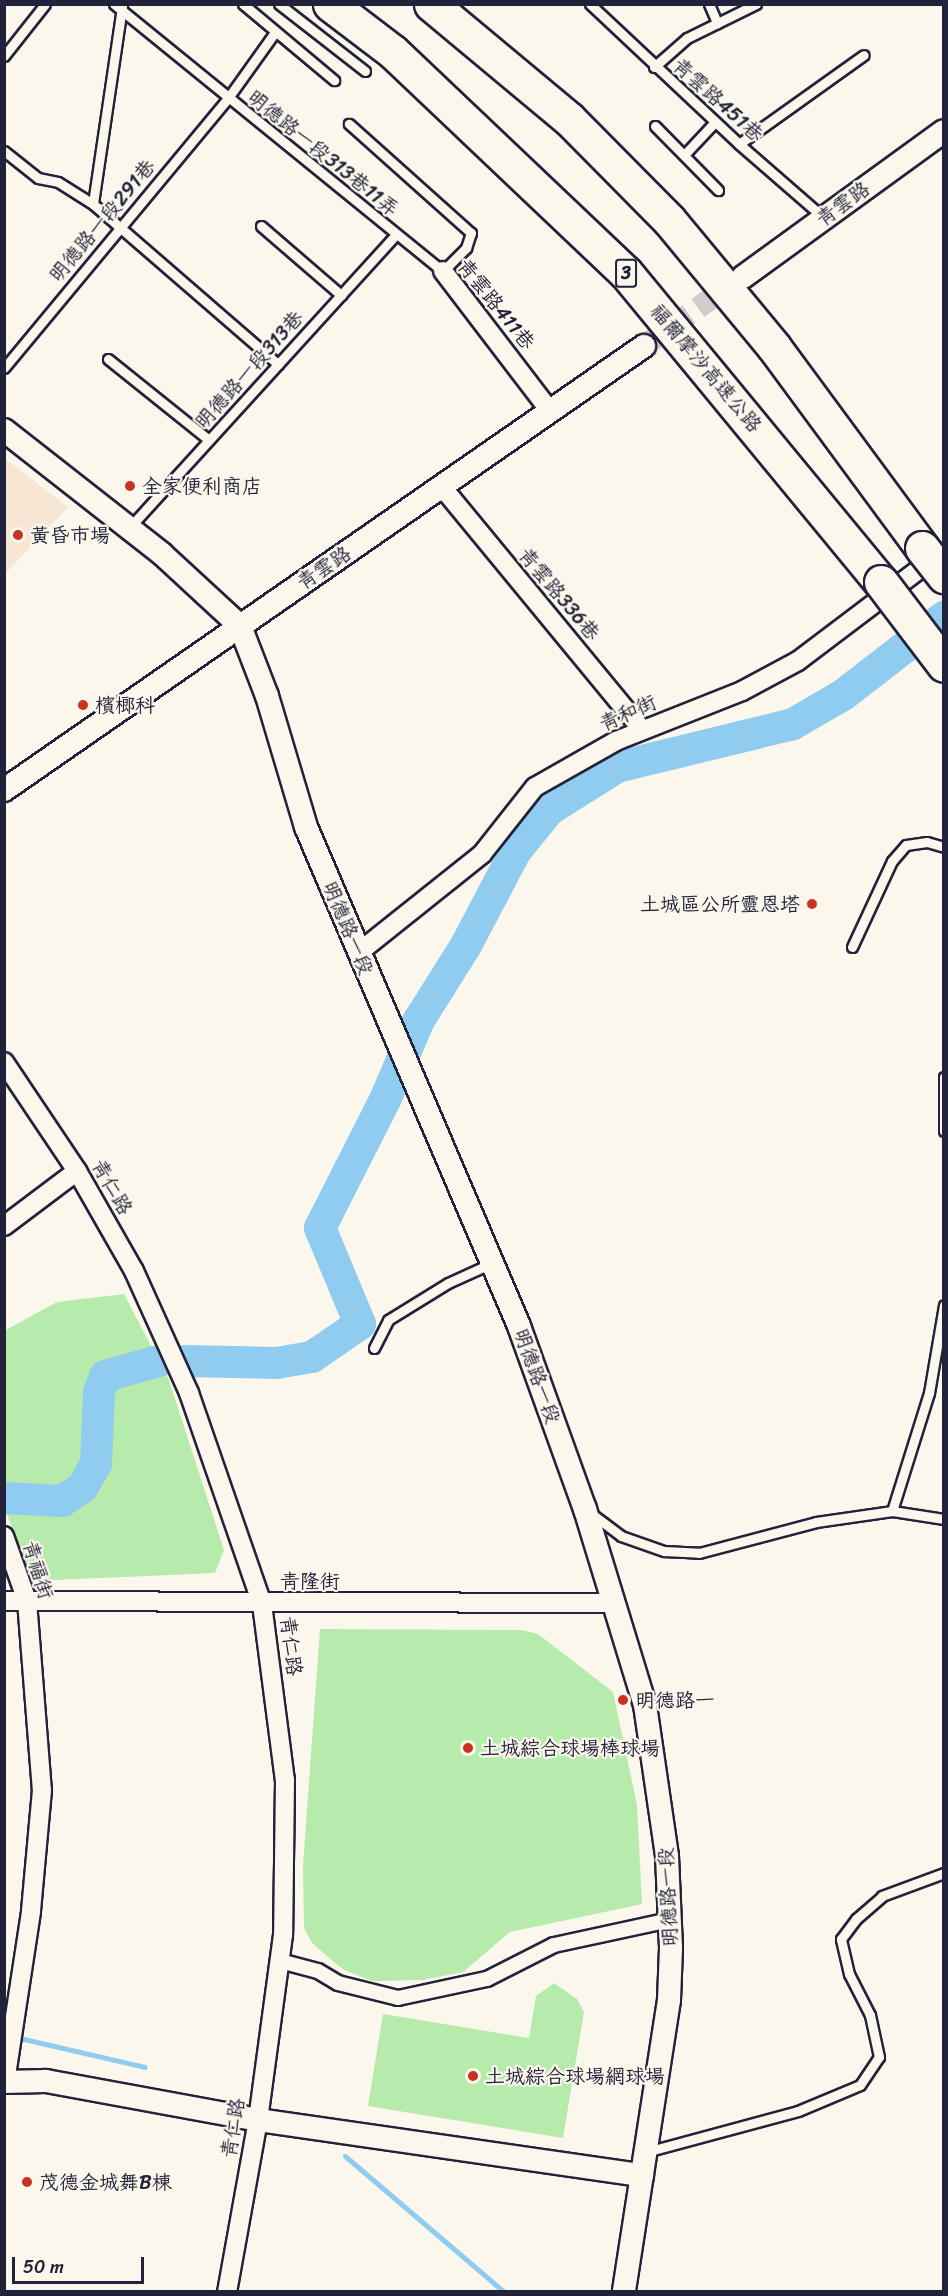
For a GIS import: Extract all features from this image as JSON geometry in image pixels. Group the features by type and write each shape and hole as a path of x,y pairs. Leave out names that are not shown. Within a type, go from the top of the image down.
{"highway":[{"name":"福爾摩沙高速公路","path":"330,4 393,52 626,273 881,582 944,664"},
{"path":"431,4 569,119 669,220 774,347 933,549 944,576"}],"street":[{"name":"青雲路","path":"743,277 944,131"},
{"name":"青雲路411巷","path":"443,272 550,411"},
{"name":"青雲路","path":"4,790 644,346"},
{"name":"明德路一段","path":"4,430 129,528 240,626 267,696 306,827 493,1263 585,1509 645,1705 667,1856 670,1920 669,2000 624,2292"},
{"name":"青雲路336巷","path":"442,487 642,730"},
{"name":"青和街","path":"358,952 482,854 535,787 642,730 742,691 798,661 933,549"},
{"name":"青仁路","path":"4,1062 77,1171 134,1271 189,1393 262,1604 285,1780 280,1960 258,2120 227,2292"},
{"path":"4,1226 77,1171"},
{"name":"青福街","path":"4,1536 27,1601 42,1790 31,1912 7,2053 5,2082"},
{"name":"青隆街","path":"4,1601 262,1604 615,1603"},
{"path":"280,1960 318,1971 338,1983 398,1998 487,1980 554,1945 670,1920"},
{"path":"5,2082 46,2081 258,2120 642,2175"}],"lane":[{"path":"4,56 45,4"},
{"name":"明德路一段313巷11弄","path":"114,4 122,8 396,236"},
{"path":"243,4 334,80"},
{"path":"279,4 365,71"},
{"name":"青雲路451巷","path":"590,4 654,67 825,218"},
{"path":"709,4 717,24"},
{"path":"654,67 687,38 756,4"},
{"path":"93,204 122,8"},
{"name":"明德路一段313巷11弄","path":"228,98 275,32"},
{"path":"739,144 864,55"},
{"name":"明德路一段291巷","path":"4,368 228,98"},
{"path":"684,155 715,122"},
{"path":"349,124 471,232 466,248 443,272"},
{"path":"656,126 718,190"},
{"path":"4,150 38,178 58,182 122,226 278,364"},
{"path":"261,226 341,295"},
{"name":"青雲路411巷","path":"396,236 443,272"},
{"name":"明德路一段313巷","path":"129,528 396,236"},
{"path":"108,359 209,440"},
{"path":"852,947 892,861 906,845 927,842 944,848"},
{"path":"944,1077 944,1131"},
{"path":"374,1348 388,1320 448,1283 493,1263"},
{"path":"892,1511 929,1393 944,1305"},
{"path":"585,1509 621,1536 664,1551 699,1553 816,1522 892,1511 944,1519"},
{"path":"646,2152 798,2111 860,2085 879,2057 870,2015 849,1974 841,1939 856,1919 882,1896 944,1873"}],"shaded area":[{"name":"黃昏市場","path":"4,458 68,507 5,574 4,574"}],"green space":[{"path":"124,1294 169,1380 224,1550 215,1573 32,1581 5,1509 4,1331 57,1302"},
{"name":"土城綜合球場棒球場","path":"320,1629 522,1630 538,1634 613,1692 637,1805 642,1904 510,1932 463,1972 423,1980 372,1981 344,1970 329,1958 312,1943 304,1928 303,1865"},
{"name":"土城綜合球場網球場","path":"554,1983 577,1999 584,2012 563,2138 368,2106 383,2014 529,2038 536,1996"}],"waterway":[{"path":"185,1361 277,1363 312,1357 360,1324 320,1228 385,1100 419,1020 465,947 515,852 549,810 617,767 793,724 843,695 944,617"},
{"path":"4,1498 62,1501 82,1488 96,1464 99,1392 105,1376 159,1361"},
{"path":"15,2037 145,2067"},
{"path":"345,2156 504,2292"}],"tunnel":[{"path":"644,346 736,281"}],"place":[{"name":"全家便利商店","path":"130,486"},
{"name":"黃昏市場","path":"18,535"},
{"name":"檳榔科","path":"83,705"},
{"name":"土城區公所靈恩塔","path":"812,904"},
{"name":"明德路一","path":"623,1700"},
{"name":"土城綜合球場棒球場","path":"468,1748"},
{"name":"土城綜合球場網球場","path":"473,2076"},
{"name":"茂德金城舞B棟","path":"27,2182"}]}
